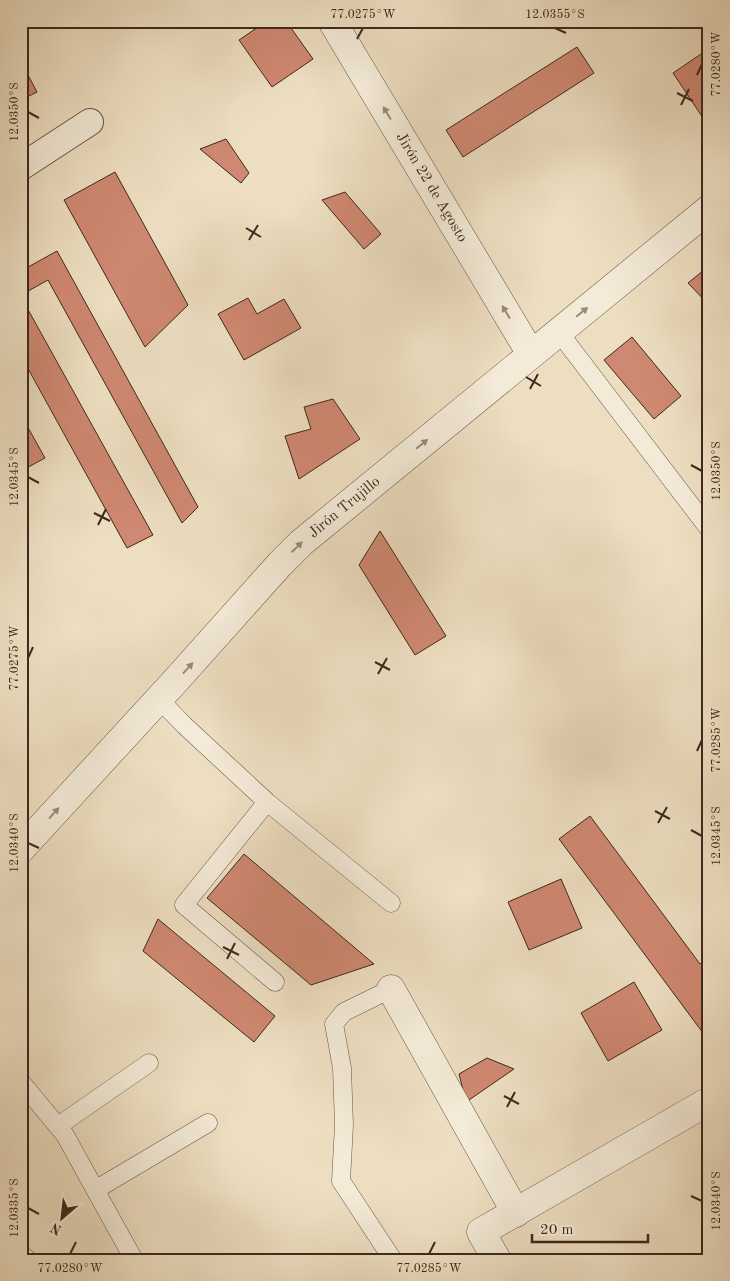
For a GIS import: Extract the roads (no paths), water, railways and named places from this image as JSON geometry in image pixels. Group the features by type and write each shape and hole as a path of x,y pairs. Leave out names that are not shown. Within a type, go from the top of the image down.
{"street":[{"name":"Jirón 22 de Agosto","path":"332,21 531,354"},
{"path":"21,167 90,122"},
{"name":"Jirón Trujillo","path":"21,849 301,543 709,209"},
{"path":"391,989 516,1212"},
{"path":"497,1260 481,1232 709,1101"}],"lane":[{"path":"558,331 709,530"},
{"path":"159,699 184,725 267,802 392,903"},
{"path":"267,802 184,905 275,982"},
{"path":"391,989 344,1012 334,1024 342,1068 344,1124 341,1181 393,1260"},
{"path":"58,1126 149,1063"},
{"path":"21,1082 65,1135 134,1260"},
{"path":"95,1190 208,1123"},
{"path":"21,1254 28,1260"}]}
